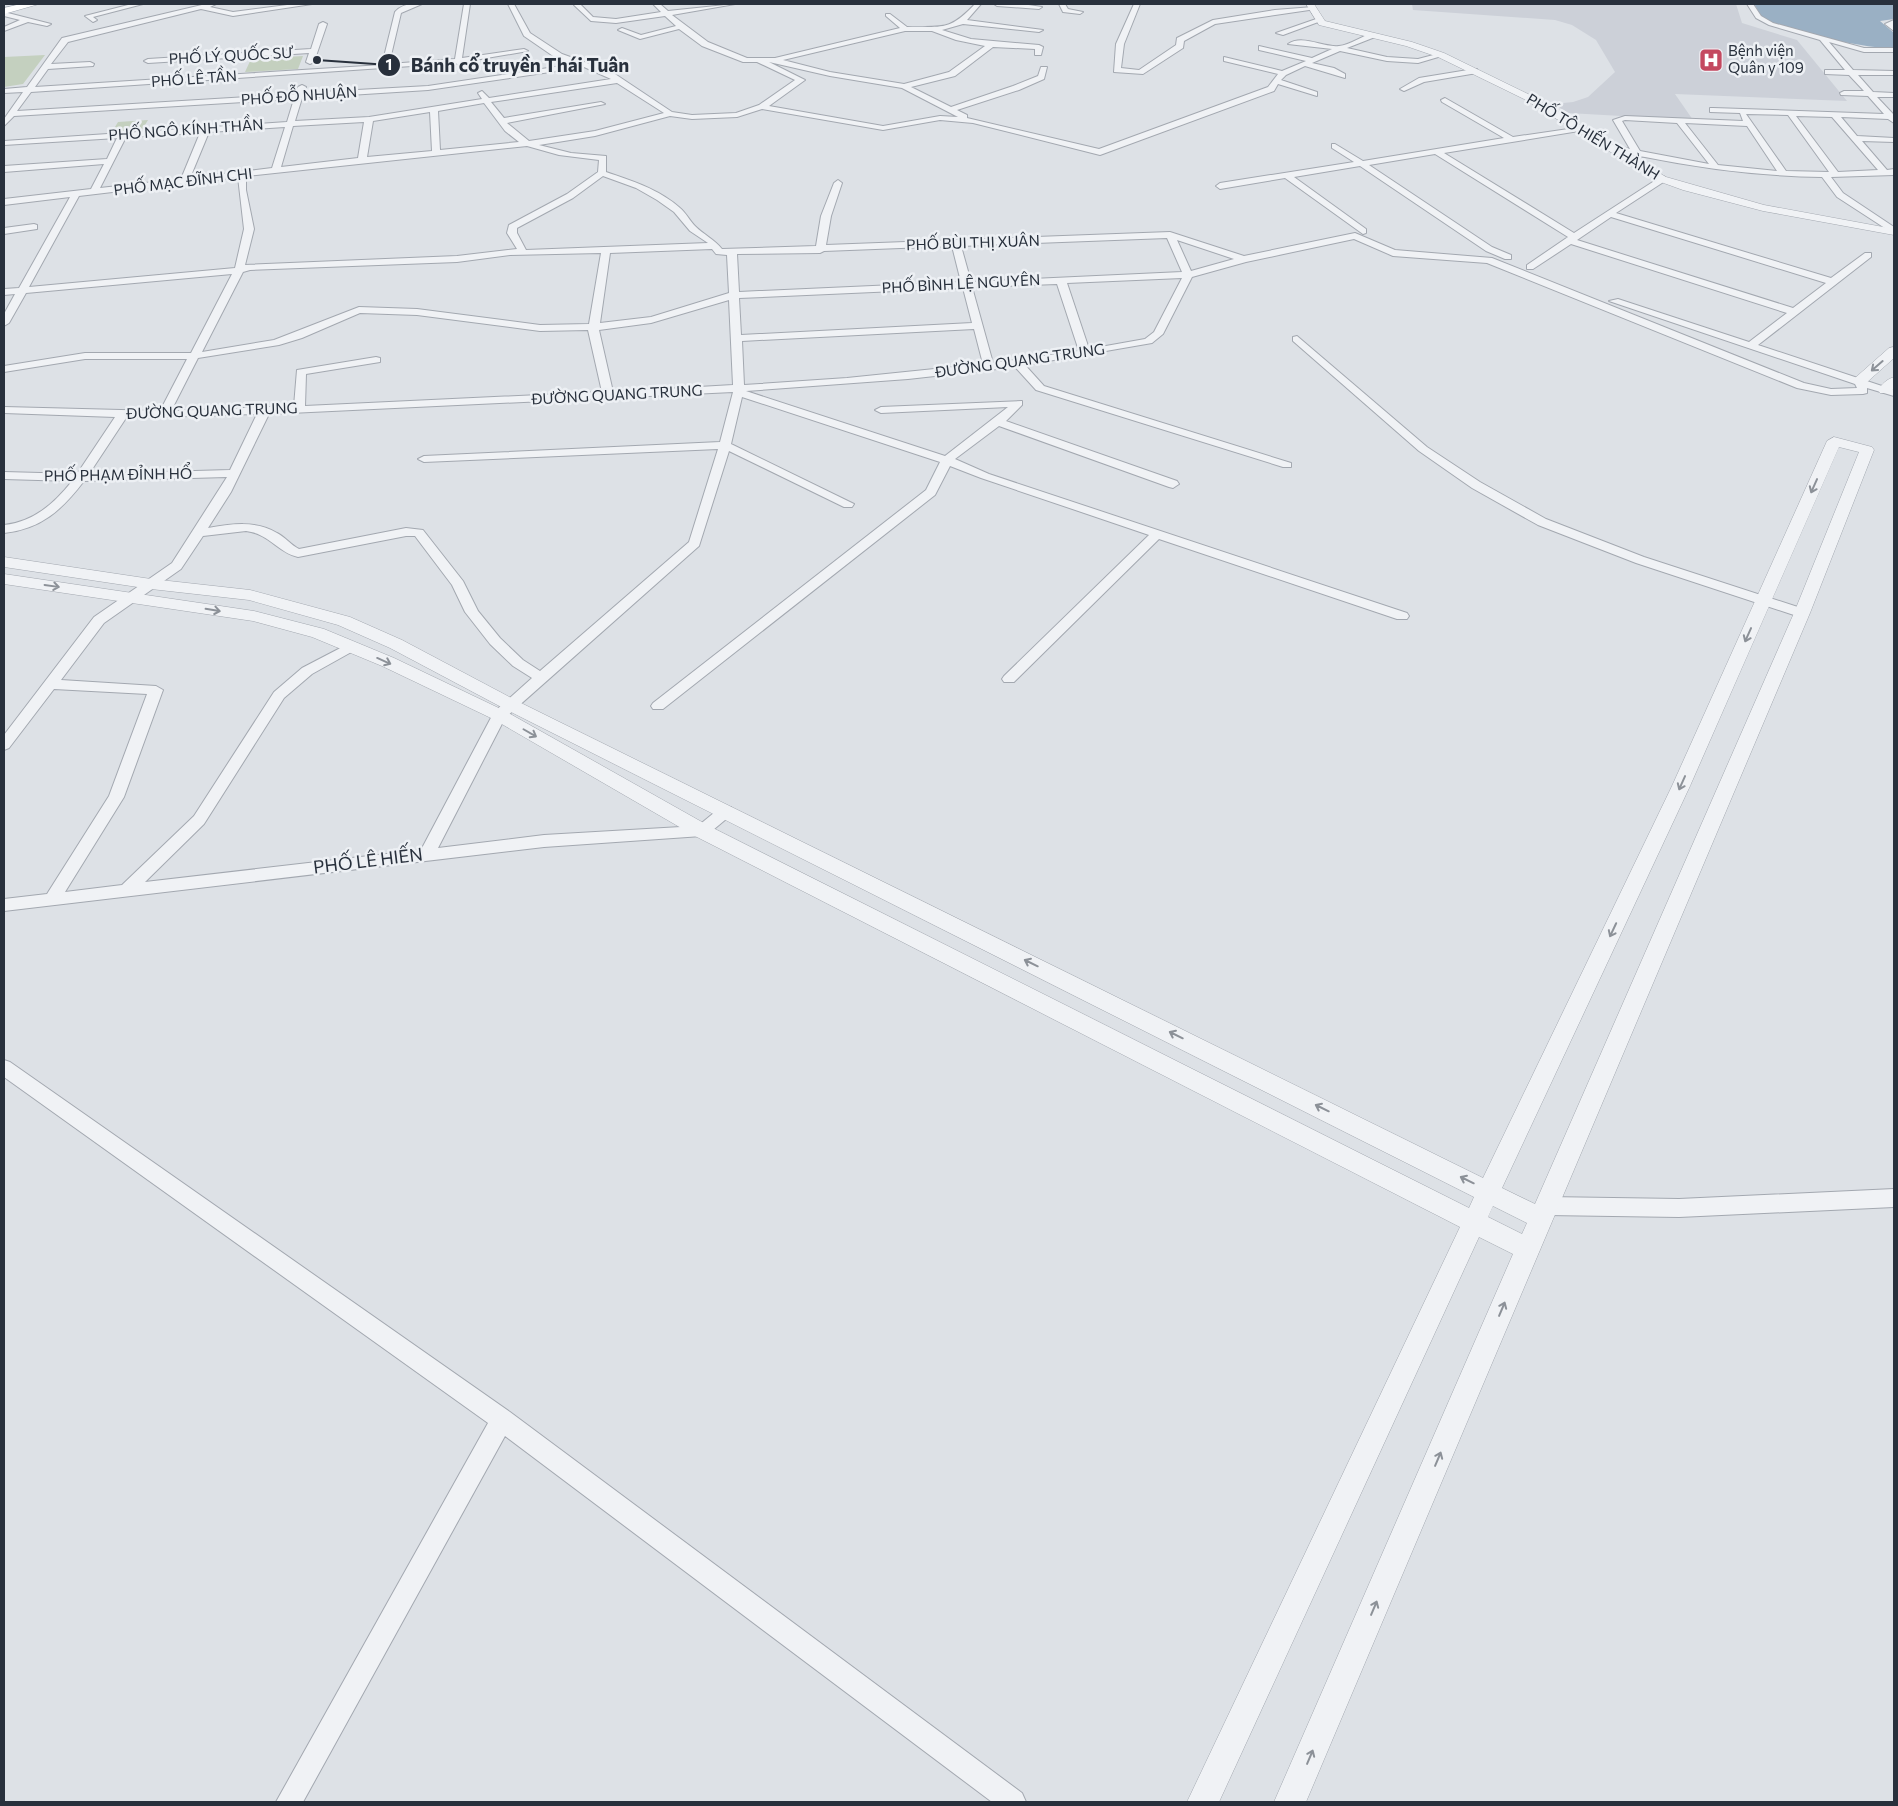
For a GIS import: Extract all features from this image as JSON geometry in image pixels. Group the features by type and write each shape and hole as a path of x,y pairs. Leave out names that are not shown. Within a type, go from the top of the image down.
{"main road":[{"path":"5,10 23,4"},
{"path":"5,10 34,4"}],"street":[{"path":"93,20 88,16 140,4"},
{"path":"4,124 65,40 196,5 213,4"},
{"path":"240,4 246,17"},
{"path":"196,5 246,17 308,4"},
{"path":"385,67 398,12 402,8 419,4"},
{"path":"467,4 458,61 477,82 486,101 517,137 529,144 567,154 603,158 602,173"},
{"path":"511,4 527,34 559,56 619,80 670,114"},
{"path":"529,144 587,136 635,125 670,114 692,117 737,115 762,106 801,80 760,61 731,55 705,44 680,27 656,4"},
{"path":"577,5 591,19 616,21 732,4"},
{"path":"760,61 773,60 905,29 948,28 962,22 978,4"},
{"path":"997,4 1039,7"},
{"path":"1062,4 1065,11 1080,12"},
{"path":"1137,4 1120,44 1117,70 1140,72 1180,46 1180,40 1213,22 1312,7 1319,20 1280,33"},
{"path":"1750,4 1754,12 1764,20 1822,39 1864,50 1894,50"},
{"path":"5,10 48,24"},
{"path":"888,15 905,29"},
{"path":"4,31 28,19"},
{"name":"PHỐ TÔ HIẾN THÀNH","path":"1319,20 1335,28 1372,34 1441,55 1528,96 1662,179 1687,188 1763,208 1894,232"},
{"path":"962,22 1039,30"},
{"path":"1894,22 1888,24 1894,28"},
{"path":"275,171 323,24"},
{"path":"622,30 640,37 680,27"},
{"path":"932,28 946,36 992,44 1039,46 1038,53"},
{"path":"4,31 14,35"},
{"path":"940,118 973,121 1100,152 1270,89 1283,73 1372,34"},
{"path":"1822,39 1847,61 1852,72 1893,118"},
{"path":"904,86 952,74 992,44"},
{"path":"1292,44 1317,44 1387,59 1418,61 1441,55"},
{"path":"172,88 192,48"},
{"path":"1262,48 1312,60"},
{"name":"PHỐ LÝ QUỐC SƯ","path":"148,61 182,69 314,51"},
{"name":"PHỐ LÊ TẦN","path":"4,91 182,69 307,72 458,61 524,51"},
{"path":"1227,59 1283,73"},
{"path":"773,60 830,74 904,86 973,121"},
{"path":"44,67 90,64"},
{"path":"1304,64 1331,70 1342,76"},
{"name":"PHỐ ĐỖ NHUẬN","path":"10,114 428,88 585,65"},
{"path":"949,110 1016,88 1042,77 1044,70"},
{"path":"1404,89 1422,80 1474,71"},
{"path":"1828,72 1894,73"},
{"name":"PHỐ NGÔ KÍNH THẦN","path":"4,143 369,119 619,80"},
{"path":"1276,81 1314,94"},
{"path":"1844,93 1894,95"},
{"path":"164,105 168,96"},
{"path":"1445,100 1512,140"},
{"path":"503,121 601,104"},
{"path":"762,106 883,128 960,115"},
{"path":"434,109 436,153"},
{"path":"1714,110 1893,118"},
{"path":"1741,112 1783,173"},
{"path":"1790,113 1835,174"},
{"path":"1835,115 1884,172"},
{"path":"1637,153 1617,120 1625,118 1748,124"},
{"path":"362,160 369,119"},
{"path":"1680,122 1715,166"},
{"path":"184,181 206,129"},
{"path":"1220,186 1579,129"},
{"path":"94,192 123,135"},
{"path":"1855,138 1894,140"},
{"name":"PHỐ MẠC ĐĨNH CHI","path":"4,202 362,160 529,144"},
{"path":"1335,146 1489,249 1530,267 1545,276 1596,296 1750,346 1862,386 1891,388"},
{"path":"1609,146 1637,153 1715,166 1783,173 1894,172"},
{"path":"1437,152 1572,239 1794,312"},
{"path":"4,169 110,161"},
{"path":"427,854 505,710 695,543 725,445 738,390 732,254 720,252 712,242 693,229 677,210 660,198 638,186 602,173"},
{"path":"523,252 512,232 512,227 565,199 602,173"},
{"path":"164,414 239,270 249,229 242,190 242,174"},
{"path":"1824,174 1840,195 1894,232"},
{"path":"1287,176 1363,231"},
{"path":"1530,267 1662,179"},
{"path":"820,250 826,216 838,183"},
{"path":"4,323 76,194"},
{"path":"1609,214 1833,282"},
{"path":"4,231 34,227"},
{"path":"1170,235 1244,259"},
{"path":"1170,235 1188,275"},
{"name":"PHỐ BÙI THỊ XUÂN","path":"732,254 1170,235"},
{"name":"PHỐ BÌNH LỆ NGUYÊN","path":"734,295 1188,275 1244,259 1355,236 1393,253 1489,260 1801,386 1831,392 1862,386"},
{"path":"956,244 989,368"},
{"path":"4,292 239,270 250,267 457,259 480,254 523,252 606,251 714,246"},
{"path":"606,251 596,327 593,334 608,395"},
{"path":"1750,346 1868,255"},
{"name":"ĐƯỜNG QUANG TRUNG","path":"4,410 164,414 299,409 738,390 989,368 1148,341 1158,334 1188,275"},
{"path":"1060,280 1085,352"},
{"path":"4,369 85,356 194,356 275,343 298,336 360,310 417,312 540,328 596,327 651,320 700,307 734,295"},
{"path":"736,338 979,326"},
{"path":"1298,339 1423,449 1476,485 1542,522 1640,560 1802,613"},
{"path":"1862,386 1894,352"},
{"path":"299,409 301,372 376,360"},
{"path":"1018,364 1029,395"},
{"path":"738,390 947,460 985,476 1402,616"},
{"path":"658,706 931,492 947,460 998,422 1029,395"},
{"path":"881,410 1029,395 1287,465"},
{"path":"4,745 99,620 177,566 225,492 232,473 265,410"},
{"path":"4,530 28,527 36,523 82,478 123,414"},
{"path":"998,422 1174,484"},
{"path":"1203,1802 1474,1222 1681,786 1834,441 1867,450 1802,613 1290,1802"},
{"path":"424,459 725,445 848,504"},
{"name":"PHỐ PHẠM ĐỈNH HỔ","path":"4,474 82,478 232,473"},
{"path":"198,533 230,528 258,528 273,535 293,552 298,553 406,532 419,533 458,584 472,612 494,641 518,664 541,678"},
{"path":"1009,679 1157,534"},
{"path":"4,562 152,584 250,595 344,621 396,644 702,831 1527,1249"},
{"path":"4,579 254,616 318,633 505,710 726,812 1489,1191 1544,1212 1894,1198"},
{"path":"127,890 199,820 279,695 306,671 350,647"},
{"path":"50,684 156,690 116,797 52,899"},
{"path":"702,831 726,812"},
{"name":"PHỐ LÊ HIẾN","path":"4,905 544,841 702,831"},
{"path":"4,1067 502,1420 1013,1802"},
{"path":"289,1802 502,1420"}],"shaded area":[{"name":"Bệnh viện Quân y 109","path":"1412,4 1736,4 1742,23 1797,40 1847,101 1675,94 1693,120 1568,113 1554,104 1573,102 1588,97 1615,72 1596,40 1572,25 1555,20 1413,10"}],"green space":[{"path":"45,55 23,84 4,87 4,57"},
{"path":"303,56 298,69 245,72 251,59"},
{"path":"148,120 142,130 112,132 118,122"}],"water":[{"path":"1754,4 1894,4 1894,19 1880,21 1894,33 1894,48 1867,46 1786,28 1762,17"}],"place":[{"name":"Bánh cổ truyền Thái Tuân","path":"317,60"},
{"name":"Bệnh viện Quân y 109","path":"1711,60"}]}
